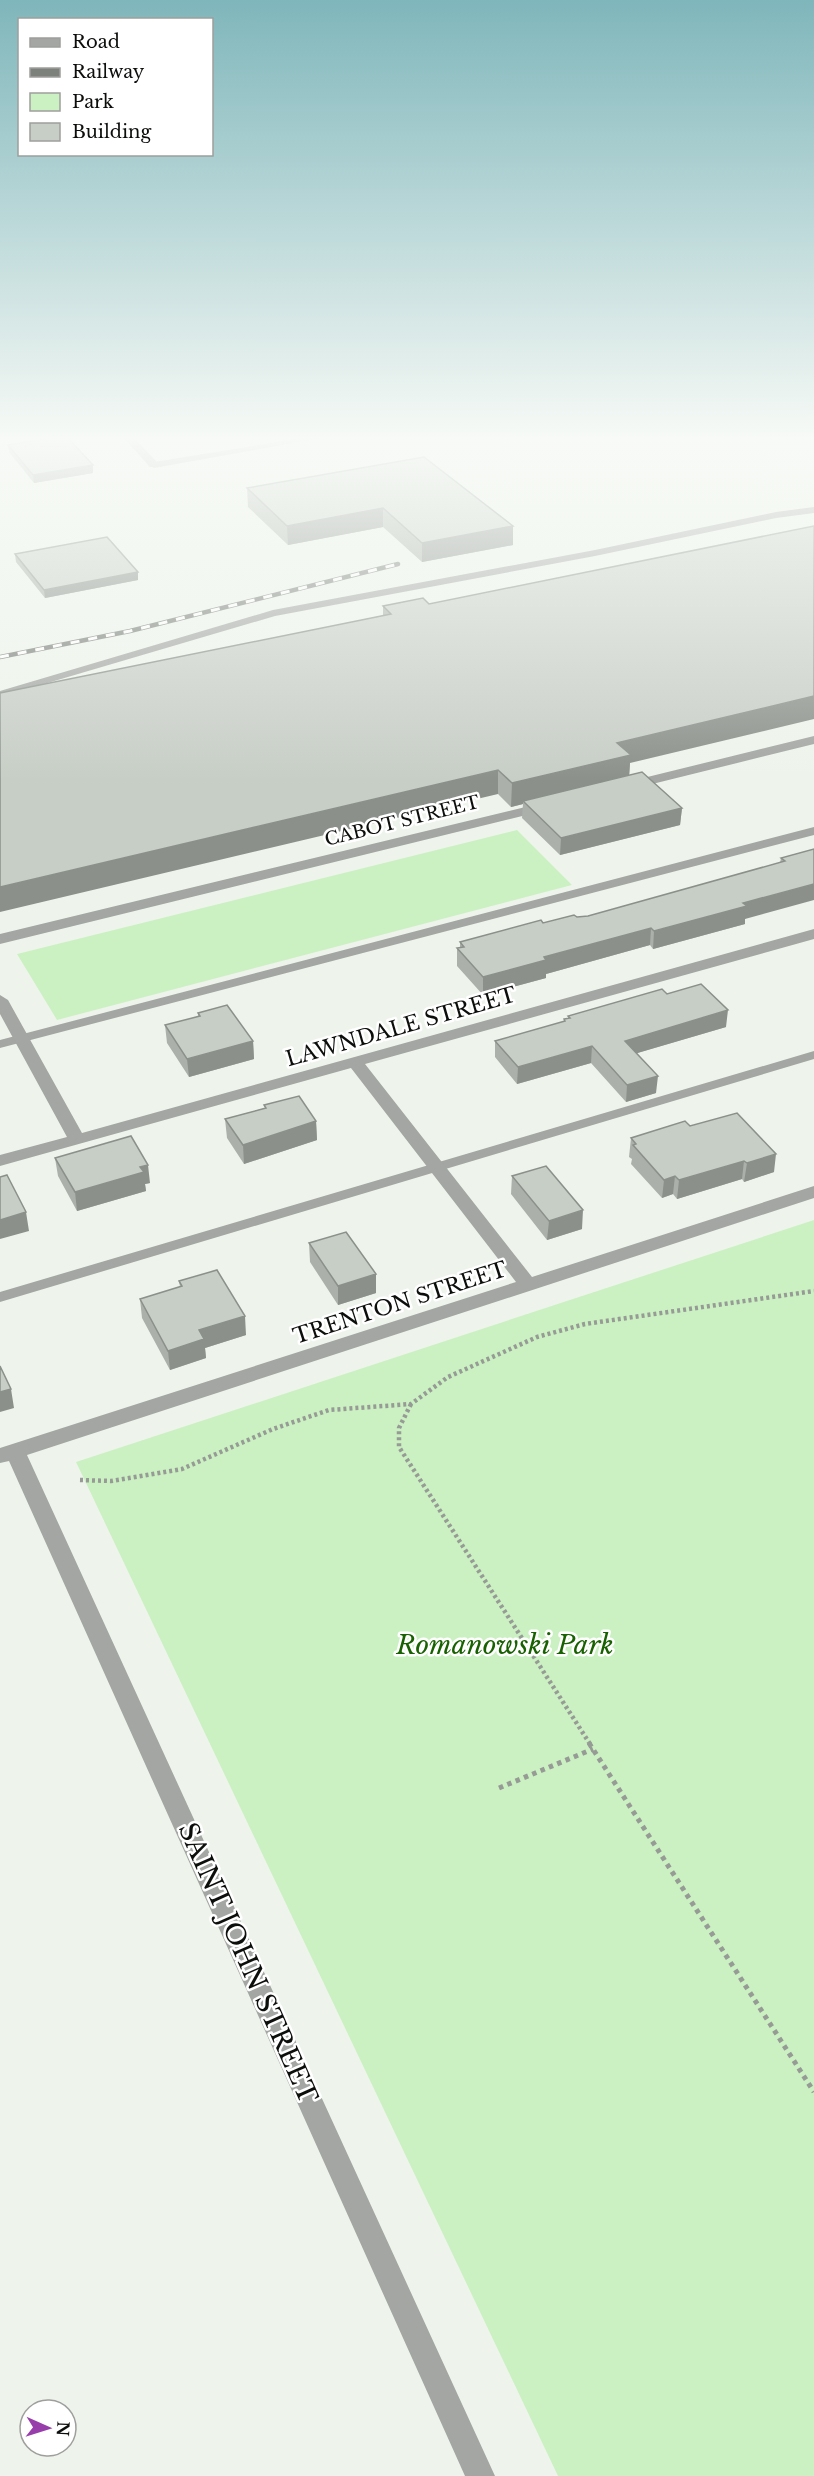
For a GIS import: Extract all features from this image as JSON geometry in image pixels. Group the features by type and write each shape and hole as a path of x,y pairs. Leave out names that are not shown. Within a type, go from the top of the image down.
{"street":[{"path":"618,788 814,740"},
{"name":"CABOT STREET","path":"0,939 560,802"},
{"name":"LAWNDALE STREET","path":"0,1161 814,934"},
{"path":"0,1000 77,1139"},
{"path":"355,1062 528,1285"},
{"name":"TRENTON STREET","path":"8,1453 814,1192"},
{"name":"SAINT JOHN STREET","path":"8,1453 480,2476"}],"lane":[{"path":"0,694 273,613 602,552"},
{"path":"0,1044 814,831"},
{"path":"0,1297 814,1055"}],"path":[{"path":"814,1291 735,1304 656,1312 585,1324 537,1337 448,1377 411,1404 399,1428 399,1447 814,2092"},
{"path":"80,1480 111,1481 182,1469 273,1429 329,1410 411,1404"},
{"path":"499,1788 593,1749"}],"green space":[{"path":"517,830 572,885 57,1020 17,954"},
{"name":"Romanowski Park","path":"814,1220 814,2476 558,2476 76,1462"}],"building":[{"path":"28,552 120,552 138,572 44,590 15,554"},
{"path":"688,552 814,552 814,696 617,743 631,755 512,783 498,770 0,887 0,693 391,614 383,606 423,598 429,604"},
{"path":"642,772 682,808 561,838 523,801"},
{"path":"814,849 814,884 743,903 747,906 654,931 651,928 544,957 546,960 483,977 457,948 464,947 460,942 541,920 543,923 574,915 588,916 785,861 781,858"},
{"path":"701,984 728,1010 625,1041 658,1076 627,1085 592,1046 518,1067 495,1041 565,1021 564,1019 570,1018 568,1016 662,989 667,994"},
{"path":"227,1005 253,1041 187,1059 165,1025 200,1016 198,1013"},
{"path":"299,1096 316,1121 243,1145 225,1119 266,1108 264,1105"},
{"path":"737,1113 776,1154 679,1180 675,1176 664,1180 633,1145 636,1144 631,1138 685,1121 690,1126"},
{"path":"131,1136 148,1165 140,1167 144,1172 75,1192 55,1158"},
{"path":"546,1166 583,1210 549,1221 512,1176"},
{"path":"7,1175 26,1212 0,1220 0,1177"},
{"path":"346,1232 376,1274 338,1286 309,1243"},
{"path":"217,1270 245,1316 199,1330 204,1339 168,1351 140,1299 182,1286 179,1281"},
{"path":"0,1366 11,1389 0,1392"}],"railway":[{"path":"0,657 130,631 398,564"}]}
